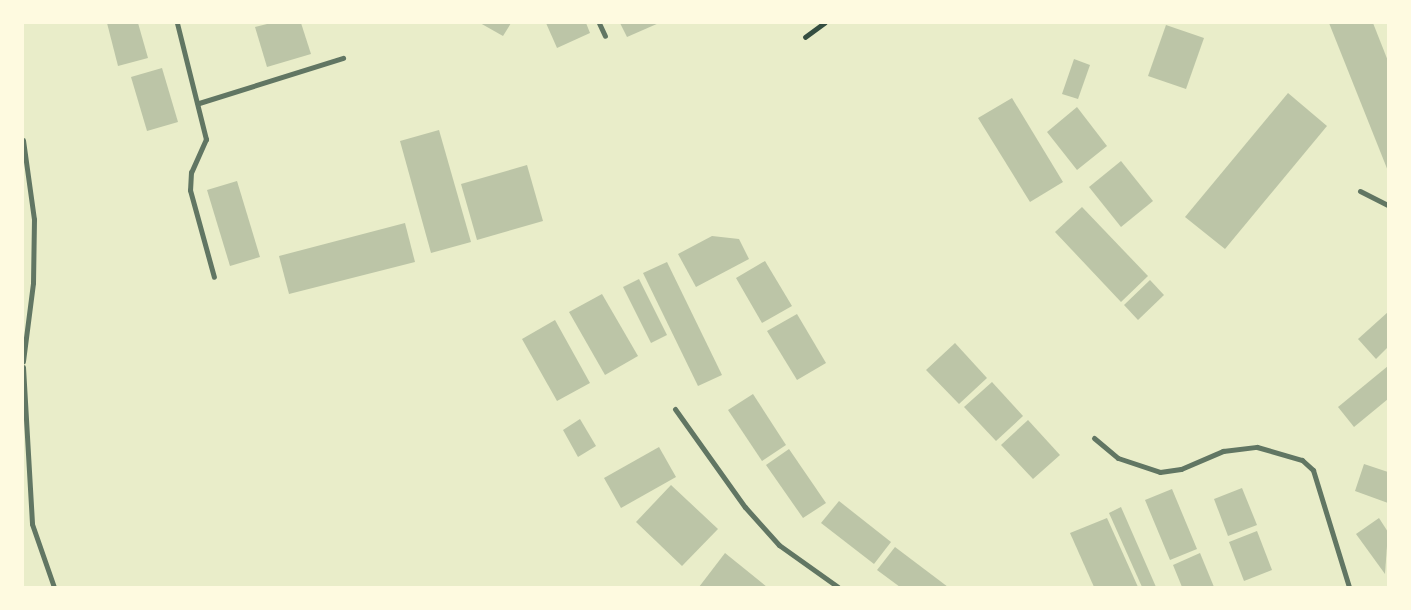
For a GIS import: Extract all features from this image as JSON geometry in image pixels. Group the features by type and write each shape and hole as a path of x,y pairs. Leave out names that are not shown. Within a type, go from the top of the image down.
{"lane":[{"path":"177,23 206,139 191,172 190,190 214,277"},
{"path":"599,23 605,36"},
{"path":"199,103 343,58"},
{"path":"23,140 34,219 33,283 23,361"},
{"path":"1360,191 1388,205"},
{"path":"23,367 33,524 54,587"},
{"path":"675,409 745,507 779,545 838,587"},
{"path":"1094,438 1118,458 1160,472 1181,469 1223,451 1257,447 1302,460 1313,470 1349,587"}],"path":[{"path":"804,37 824,23"}],"building":[{"path":"107,23 138,23 148,58 118,66"},
{"path":"271,23 301,23 311,54 267,67 255,27"},
{"path":"480,23 511,23 503,36"},
{"path":"546,23 586,23 590,33 557,48"},
{"path":"620,23 659,23 627,37"},
{"path":"1329,23 1373,23 1388,61 1388,171"},
{"path":"1166,25 1204,38 1186,89 1148,76"},
{"path":"1074,59 1090,65 1078,99 1062,94"},
{"path":"162,68 178,122 147,131 131,77"},
{"path":"1288,93 1327,126 1225,249 1185,217"},
{"path":"1012,98 1063,182 1030,202 978,118"},
{"path":"1077,107 1107,146 1077,170 1047,132"},
{"path":"439,130 471,242 431,253 400,141"},
{"path":"1121,161 1153,201 1121,227 1089,187"},
{"path":"527,165 543,221 477,240 461,184"},
{"path":"237,181 260,257 230,266 207,190"},
{"path":"1082,207 1148,276 1121,302 1055,232"},
{"path":"405,223 415,262 289,294 279,256"},
{"path":"712,236 739,239 749,259 696,287 678,254"},
{"path":"765,261 792,306 762,323 736,278"},
{"path":"667,262 722,375 698,386 643,273"},
{"path":"639,279 667,335 651,343 623,287"},
{"path":"1150,280 1164,295 1138,320 1124,305"},
{"path":"602,294 638,356 605,375 569,312"},
{"path":"1388,312 1388,347 1376,359 1358,339"},
{"path":"797,314 826,363 797,380 767,331"},
{"path":"555,320 590,383 557,401 522,339"},
{"path":"955,343 987,378 959,404 926,370"},
{"path":"1388,366 1388,399 1354,427 1338,407"},
{"path":"992,382 1023,416 996,441 964,407"},
{"path":"753,394 786,445 762,461 728,410"},
{"path":"580,419 596,446 578,457 563,430"},
{"path":"1028,420 1060,455 1033,479 1001,445"},
{"path":"659,447 676,477 621,508 604,478"},
{"path":"789,449 826,503 803,518 766,465"},
{"path":"1364,464 1388,472 1388,503 1355,491"},
{"path":"671,485 718,529 682,566 636,522"},
{"path":"1242,488 1257,525 1228,536 1214,499"},
{"path":"1172,489 1197,549 1170,560 1145,500"},
{"path":"839,501 891,542 874,564 821,523"},
{"path":"1121,507 1156,587 1142,587 1109,513"},
{"path":"1107,518 1138,587 1094,587 1070,533"},
{"path":"1379,518 1388,532 1385,574 1356,534"},
{"path":"1257,531 1272,570 1244,581 1229,542"},
{"path":"895,547 948,587 900,587 877,570"},
{"path":"725,553 767,587 699,587"},
{"path":"1200,553 1214,587 1182,587 1173,565"}]}
